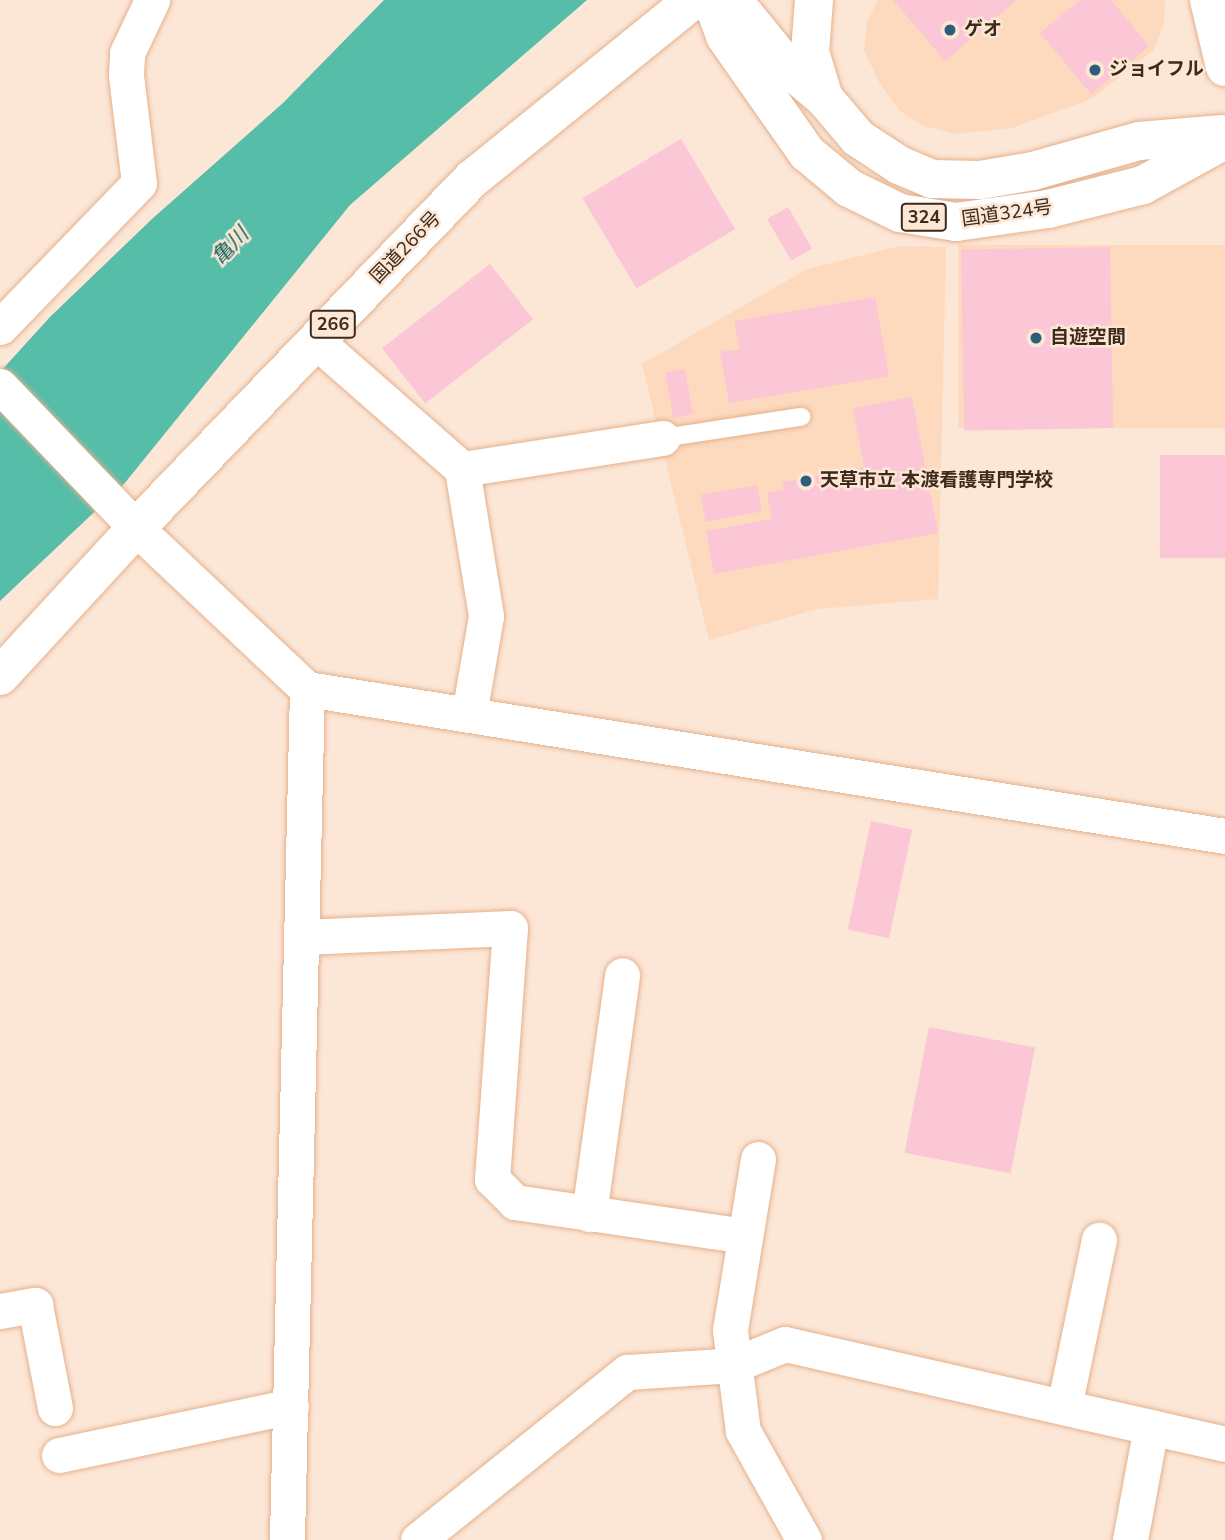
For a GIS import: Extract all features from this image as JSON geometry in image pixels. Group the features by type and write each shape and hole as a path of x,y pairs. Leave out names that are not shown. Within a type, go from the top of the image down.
{"highway":[{"name":"国道266号","path":"0,676 136,528 472,179 692,0"},
{"name":"国道324号","path":"712,0 725,36 807,153 849,188 900,214 956,222 1048,209 1143,185 1225,140"},
{"name":"国道324号","path":"724,0 745,15 788,68 824,98 858,138 899,165 932,179 980,180 1033,171 1139,141 1225,134"},
{"path":"814,0 810,52 824,98"},
{"path":"1209,0 1225,67"}],"street":[{"path":"0,327 139,183 126,75 127,53 152,0"},
{"path":"316,341 462,469 486,616 468,715"},
{"path":"0,386 136,528 307,689 1225,836"},
{"path":"462,469 663,438"},
{"path":"287,1540 307,689"},
{"path":"302,937 510,928 492,1179 514,1202 745,1236"},
{"path":"589,1213 622,975"},
{"path":"758,1159 730,1329 734,1365 743,1431 804,1540"},
{"path":"1064,1407 1099,1240"},
{"path":"0,1311 35,1306 55,1408"},
{"path":"418,1540 627,1372 734,1365 785,1344 1225,1444"},
{"path":"59,1455 290,1406"},
{"path":"1130,1540 1151,1427"}],"lane":[{"path":"663,438 801,417"}],"shaded area":[{"path":"878,0 1165,0 1164,22 1154,50 1091,99 1012,128 956,134 923,126 899,110 881,86 864,51 867,22"},
{"path":"958,245 1225,245 1225,428 958,428"},
{"name":"天草市立 本渡看護専門学校","path":"899,246 946,247 938,599 817,609 709,640 642,364 807,269"}],"water":[{"name":"亀川","path":"384,0 587,0 350,205 124,484 0,601 0,372 50,317 152,219 283,103"}],"building":[{"name":"ゲオ","path":"893,0 1017,0 945,61"},
{"name":"ジョイフル","path":"1080,0 1111,0 1149,46 1091,94 1040,33"},
{"path":"681,139 735,229 637,288 582,198"},
{"path":"788,207 812,249 791,261 767,219"},
{"name":"自遊空間","path":"1110,247 1113,428 964,431 961,250"},
{"path":"490,264 533,319 425,404 382,348"},
{"path":"875,297 889,376 729,403 720,352 740,349 734,321"},
{"path":"685,369 693,414 673,418 665,372"},
{"path":"912,397 938,533 714,574 706,531 772,519 767,493 784,490 782,482 864,467 853,408"},
{"path":"1160,455 1225,455 1225,558 1160,558"},
{"path":"757,485 762,512 706,521 701,495"},
{"path":"871,821 912,830 889,938 848,930"},
{"path":"929,1027 1035,1048 1011,1173 905,1153"}],"place":[{"name":"ゲオ","path":"950,30"},
{"name":"ジョイフル","path":"1095,70"},
{"name":"自遊空間","path":"1036,338"},
{"name":"天草市立 本渡看護専門学校","path":"806,481"}]}
